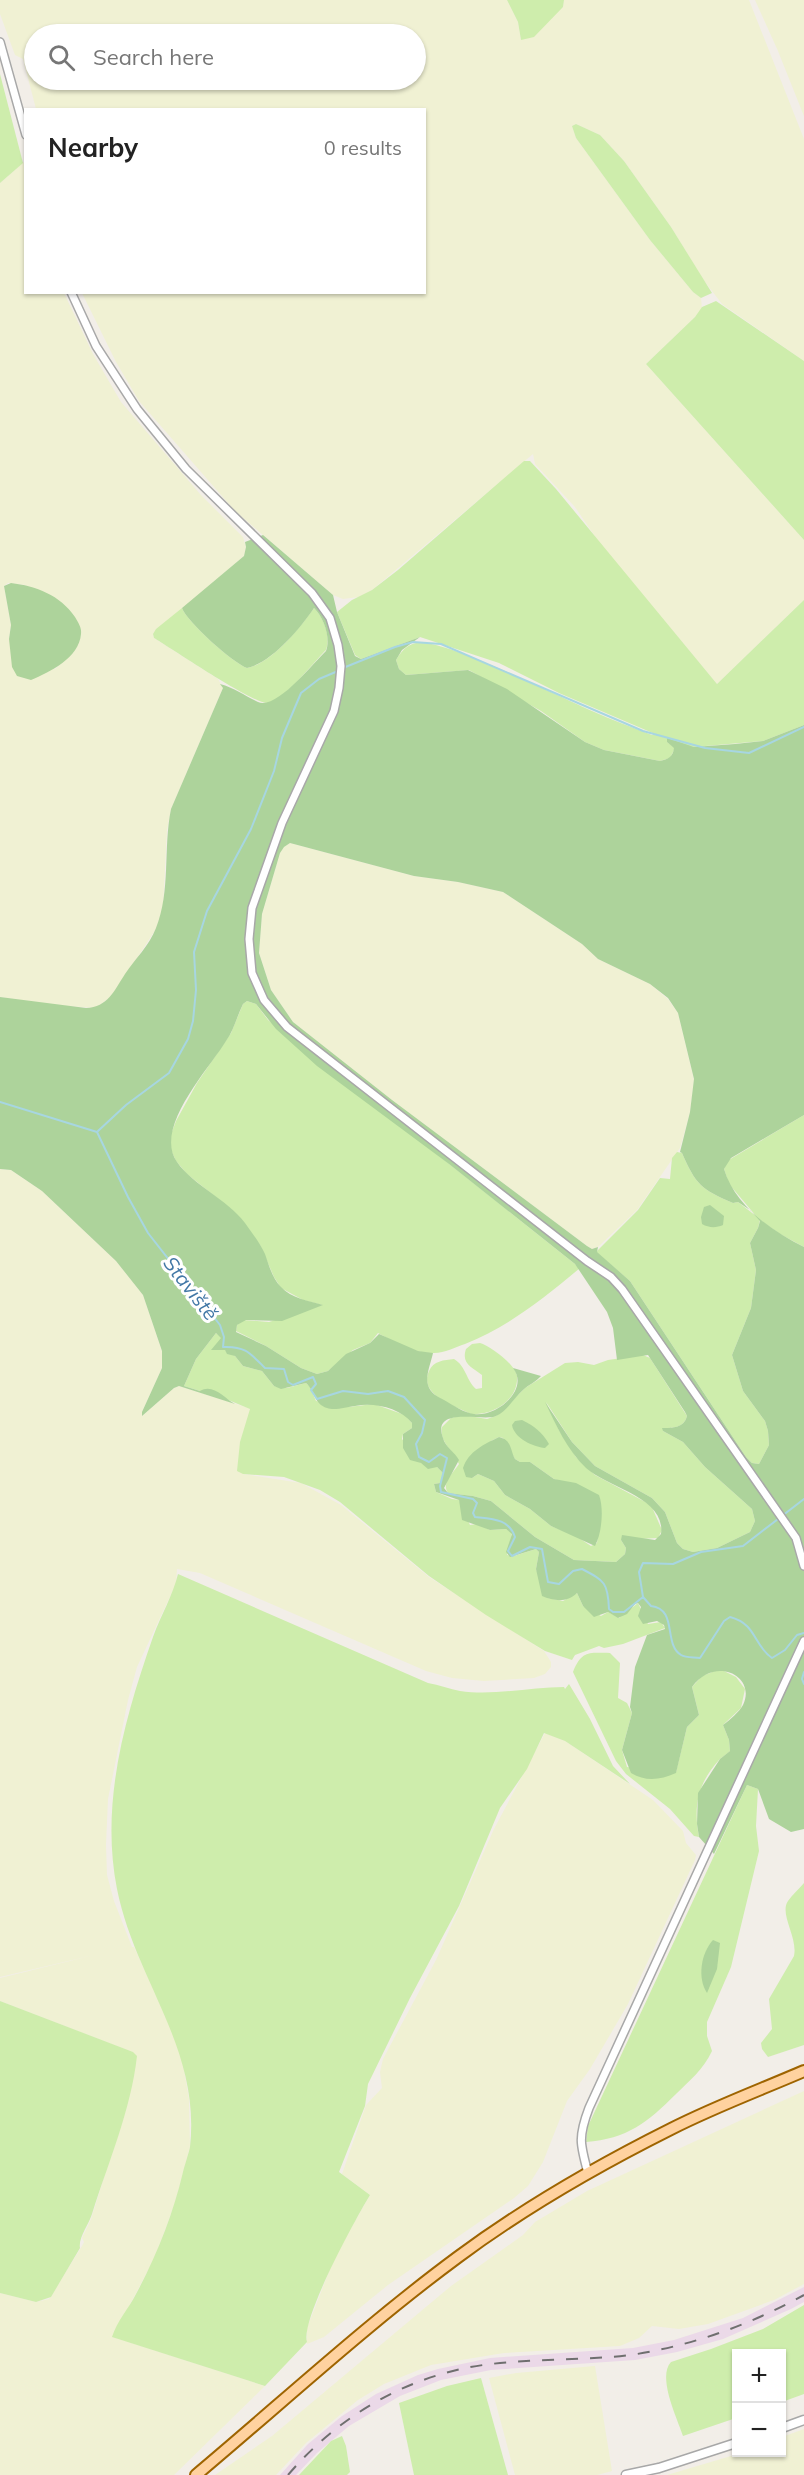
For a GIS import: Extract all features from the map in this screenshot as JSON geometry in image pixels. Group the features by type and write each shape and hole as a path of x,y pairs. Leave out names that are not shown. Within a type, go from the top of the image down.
{"main road":[{"path":"196,2475 418,2288 521,2214 588,2174 673,2128 804,2071"}],"street":[{"path":"0,42 24,128"},
{"path":"72,294 96,346 137,409 186,469 312,593 330,618 338,645 340,677 334,711 282,823 252,908 249,939 252,973 264,1000 287,1028 587,1262 611,1277 635,1307 796,1538 804,1566"},
{"path":"588,2174 580,2145 580,2131 589,2108 804,1641"},
{"path":"786,2427 804,2420"},
{"path":"626,2475 659,2468 732,2444"}],"shaded area":[{"path":"804,2287 804,2302 791,2309 723,2339 677,2352 635,2360 491,2370 441,2380 400,2396 349,2426 317,2453 296,2475 280,2475 308,2444 342,2416 376,2394 418,2375 490,2358 633,2348 674,2340 743,2318"}],"green space":[{"path":"0,0 507,0 518,22 521,40 563,7 564,0 749,0 804,139 804,361 722,304 624,161 600,135 576,124 572,126 576,138 650,240 693,292 701,298 702,309 646,364 804,540 804,600 717,684 598,541 575,507 535,464 533,454 372,590 359,597 343,599 333,595 235,511 139,401 116,362 82,294 426,294 426,108 36,108 31,90 426,90 426,24 24,24 24,63 23,59 15,55 0,14"},
{"path":"507,0 564,0 563,7 534,37 521,40 518,22"},
{"path":"755,0 804,0 804,116 778,51"},
{"path":"0,74 23,163 0,183"},
{"path":"576,124 600,135 624,161 671,227 712,293 701,298 693,292 650,240 576,138 572,126"},
{"path":"24,162 24,294 64,294 93,354 121,402 200,494 243,537 246,547 244,556 153,634 154,638 218,679 223,688 171,809 167,830 163,908 156,929 113,995 96,1008 50,1005 0,997 0,183","holes":["8,583 25,585 76,648 55,669 9,639 11,625 4,586"]},
{"path":"716,301 804,361 804,540 646,364 695,317 702,307"},
{"path":"524,461 530,461 556,489 717,684 804,600 804,725 763,741 694,747 667,742 675,748 670,758 660,761 604,750 585,742 541,711 469,670 406,675 399,669 396,660 407,647 416,643 450,649 607,717 652,735 655,734 559,693 499,663 420,637 361,659 355,655 337,612 398,570"},
{"path":"263,535 333,595 337,612 355,656 361,659 420,637 402,650 396,660 399,669 406,675 468,670 507,689 585,742 604,750 660,761 673,754 674,748 667,742 667,738 694,747 735,744 763,741 804,725 804,1115 731,1158 724,1169 737,1195 756,1216 804,1247 804,1829 791,1832 769,1819 758,1789 747,1785 714,1854 699,1837 698,1793 720,1759 730,1751 729,1740 723,1725 741,1708 746,1695 744,1685 731,1673 712,1672 701,1677 692,1687 699,1715 687,1727 676,1773 653,1779 642,1778 631,1773 622,1750 632,1713 630,1707 635,1667 647,1635 665,1629 664,1625 657,1621 643,1624 638,1616 641,1607 638,1603 627,1614 618,1618 608,1612 594,1617 583,1606 577,1593 560,1600 542,1596 536,1569 539,1552 536,1549 510,1557 506,1552 512,1534 506,1529 490,1530 462,1520 459,1500 436,1492 434,1484 440,1483 443,1473 437,1467 428,1469 421,1463 410,1460 403,1448 403,1434 412,1428 412,1423 401,1413 386,1407 370,1405 330,1409 320,1404 306,1383 281,1389 274,1386 262,1371 243,1366 235,1356 227,1354 225,1350 211,1350 221,1338 216,1333 196,1359 184,1386 200,1391 214,1390 235,1404 179,1386 142,1416 162,1368 162,1351 143,1295 116,1261 42,1191 11,1170 0,1169 0,997 86,1008 100,1005 110,997 146,947 161,914 171,809 223,688 220,684 258,702 266,703 284,693 326,651 328,640 326,628 314,608 301,626 275,652 256,665 247,668 240,665 192,623 182,608 244,556 245,542","holes":["290,843 414,876 458,882 503,892 582,944 598,959 650,984 668,998 678,1013 694,1079 690,1112 680,1152 701,1185 722,1198 733,1203 738,1202 760,1221 750,1243 756,1270 751,1308 732,1355 743,1391 765,1421 768,1431 769,1445 759,1464 752,1463 746,1457 630,1281 597,1252 598,1247 592,1249 587,1246 392,1100 293,1022 271,990 259,953 262,914 280,853","247,1001 256,1004 276,1029 317,1066 449,1164 575,1264 607,1312 613,1328 617,1360 648,1355 685,1412 686,1420 681,1425 662,1428 663,1431 683,1442 705,1467 752,1509 755,1521 750,1532 717,1548 693,1552 683,1549 677,1543 665,1512 652,1498 595,1466 572,1442 545,1402 579,1461 596,1475 645,1502 660,1521 661,1534 655,1540 622,1535 621,1540 626,1548 625,1554 616,1562 574,1560 535,1537 491,1501 448,1493 444,1488 459,1460 444,1441 441,1428 445,1421 460,1417 496,1416 541,1376 513,1368 517,1376 514,1393 500,1407 483,1414 474,1414 466,1412 430,1390 427,1378 433,1353 418,1351 379,1334 370,1343 346,1354 328,1371 317,1374 301,1368 266,1346 236,1332 237,1325 246,1320 282,1321 323,1305 295,1296 281,1287 273,1276 261,1246 238,1214 184,1171 177,1162 172,1148 172,1133 177,1116 186,1099 229,1037 243,1004"]},
{"path":"11,583 29,586 55,597 69,609 80,625 79,643 69,657 47,673 31,680 17,676 12,667 9,639 11,625 4,586"},
{"path":"182,608 192,623 211,641 240,665 247,668 256,665 275,652 314,608 326,628 328,639 326,650 283,695 269,703 261,701 231,686 154,638 153,634 156,629"},
{"path":"290,843 414,876 458,882 503,892 582,944 598,959 650,984 668,999 678,1013 694,1080 690,1112 683,1138 680,1148 637,1210 598,1247 592,1249 587,1246 392,1100 293,1022 271,990 259,953 262,914 280,853 283,847"},
{"path":"247,1001 256,1004 268,1020 580,1268 511,1320 481,1337 442,1352 427,1353 413,1349 378,1333 370,1343 353,1350 328,1371 317,1374 301,1368 266,1346 236,1331 237,1325 243,1320 269,1322 322,1305 303,1300 281,1288 260,1245 232,1210 187,1174 176,1161 171,1150 171,1134 176,1121 197,1083 231,1033 243,1004"},
{"path":"804,1115 804,1247 760,1220 750,1243 756,1270 751,1308 732,1355 743,1391 765,1421 768,1431 769,1445 759,1464 752,1463 746,1457 630,1281 596,1252 638,1210 660,1178 670,1179 672,1158 677,1152 682,1153 691,1172 701,1185 733,1203 738,1202 756,1216 729,1184 724,1169 727,1161"},
{"path":"0,1169 11,1170 42,1191 116,1261 143,1295 162,1351 162,1368 142,1416 179,1386 249,1408 251,1412 248,1418 243,1474 301,1483 341,1505 429,1577 544,1651 551,1662 551,1667 545,1674 534,1678 484,1681 452,1678 426,1671 200,1573 177,1569 176,1584 137,1667 128,1700 108,1799 106,1845 107,1875 114,1901 132,1947 134,1947 176,2038 189,2099 190,2147 175,2203 155,2257 113,2337 265,2386 174,2475 0,2475 0,2293 36,2302 49,2299 82,2246 84,2242 82,2238 91,2219 123,2117 132,2052 0,2001 0,1978 94,1955 0,1977"},
{"path":"710,1205 724,1216 723,1225 712,1227 702,1224 701,1217 704,1207"},
{"path":"216,1333 222,1338 212,1350 225,1350 235,1356 243,1366 262,1371 274,1386 287,1388 306,1383 316,1401 348,1407 374,1404 405,1415 412,1423 412,1428 403,1434 402,1439 421,1463 437,1467 443,1473 440,1483 434,1484 436,1492 459,1500 470,1525 478,1524 490,1530 506,1529 512,1533 507,1555 514,1556 536,1549 539,1552 536,1569 548,1598 563,1601 577,1593 583,1606 601,1616 608,1612 619,1618 638,1603 648,1624 661,1622 665,1628 623,1644 604,1648 599,1646 575,1655 572,1660 545,1651 486,1615 429,1576 340,1502 320,1490 284,1477 243,1474 237,1471 240,1442 250,1409 184,1386 196,1359"},
{"path":"480,1343 496,1352 512,1367 517,1376 516,1385 514,1392 503,1405 487,1412 471,1414 433,1393 427,1379 433,1365 454,1359 461,1365 476,1389 482,1388 482,1375 468,1365 465,1358 466,1349 472,1344"},
{"path":"643,1355 650,1358 687,1416 681,1425 663,1428 663,1431 683,1442 705,1467 752,1509 755,1521 750,1532 717,1548 693,1552 683,1549 677,1543 665,1512 652,1498 595,1466 572,1442 546,1402 559,1430 576,1457 595,1475 651,1505 662,1530 658,1538 621,1540 626,1548 625,1554 616,1562 574,1560 535,1537 491,1501 448,1493 447,1482 459,1464 445,1442 442,1432 442,1427 451,1418 463,1415 487,1419 496,1416 525,1388 565,1363 578,1362 594,1365 608,1360","holes":["499,1437 503,1438 515,1459 520,1462 530,1462 560,1481 598,1536 597,1543 591,1546 576,1536 551,1526 530,1509 505,1495 494,1481 478,1474 472,1478 491,1441"]},
{"path":"522,1420 544,1436 549,1444 545,1448 530,1444 516,1434 512,1425 515,1421"},
{"path":"499,1437 506,1440 515,1459 520,1462 530,1462 554,1479 576,1483 599,1495 601,1520 595,1546 551,1526 530,1509 505,1495 494,1481 478,1474 472,1478 466,1477 463,1468 469,1457 482,1446"},
{"path":"178,1574 428,1683 473,1692 551,1687 564,1687 565,1689 569,1684 590,1719 613,1766 630,1784 565,1741 544,1733 527,1769 500,1808 459,1906 368,2084 365,2106 339,2172 370,2195 320,2292 307,2330 307,2342 265,2386 112,2337 144,2279 157,2249 169,2219 190,2147 191,2111 186,2078 176,2046 126,1922 117,1889 112,1825 118,1761 133,1698 153,1637"},
{"path":"610,1653 620,1663 618,1698 627,1703 632,1713 622,1750 627,1767 676,1772 687,1727 699,1715 692,1687 702,1676 720,1669 736,1677 745,1689 741,1708 723,1725 729,1740 730,1751 719,1760 706,1777 699,1795 697,1826 699,1837 694,1836 670,1809 626,1774 616,1761 573,1672 583,1656"},
{"path":"545,1733 565,1741 653,1800 683,1831 686,1843 696,1855 695,1860 628,2004 590,2069 567,2101 543,2162 528,2186 388,2285 324,2337 307,2344 307,2328 335,2256 370,2195 342,2174 366,2105 382,2088 380,2072 383,2059 436,1960 494,1829"},
{"path":"747,1785 758,1789 756,1826 759,1851 731,1967 707,2022 707,2036 712,2051 696,2074 646,2121 625,2133 586,2142 588,2126"},
{"path":"804,1883 804,2045 768,2057 761,2043 772,2029 769,1999 794,1956 795,1949 786,1906"},
{"path":"713,1940 720,1943 717,1969 707,1993 701,1973 703,1959"},
{"path":"0,2001 133,2052 137,2056 130,2096 80,2248 51,2297 36,2302 0,2293"},
{"path":"804,2091 804,2284 774,2300 708,2324 679,2329 652,2326 639,2338 620,2346 504,2353 431,2365 384,2384 358,2400 306,2443 276,2475 215,2475 272,2436 451,2286 523,2235 535,2222 587,2191"},
{"path":"804,2305 804,2394 786,2401 786,2349 732,2349 732,2419 683,2436 667,2387 667,2369 671,2362 763,2329"},
{"path":"595,2366 612,2471 597,2475 515,2475 489,2378 516,2373"},
{"path":"481,2378 508,2475 414,2475 399,2403 447,2386"},
{"path":"804,2429 804,2475 667,2475 732,2456 786,2457 786,2436"},
{"path":"342,2436 350,2472 347,2475 299,2475 331,2441"}],"waterway":[{"path":"343,668 413,642 441,644 643,731 705,748 749,753 804,727"},
{"path":"98,1131 126,1105 169,1073 188,1039 193,1021 196,990 194,952 207,911 251,829 274,771 282,738 301,693 319,679 338,671"},
{"name":"Staviště","path":"0,1102 97,1132 148,1233 220,1325 224,1337 223,1347 242,1349 265,1368 284,1369 288,1382 293,1385 313,1377 316,1384 311,1390 317,1399 343,1391 368,1394 388,1391 404,1397 425,1420 416,1444 419,1457 429,1462 440,1454 447,1458 440,1486 441,1492 473,1499 477,1503 473,1513 475,1517 500,1521 509,1527 515,1537 508,1551 512,1556 530,1547 542,1549 548,1582 559,1584 573,1571 582,1569 604,1584 608,1593 609,1609 613,1612 624,1612 643,1597 651,1606 665,1613 676,1650 685,1657 700,1658 724,1621 730,1617 745,1625 772,1658 785,1650 797,1635 804,1633"},
{"path":"643,1597 639,1572 643,1563 673,1564 701,1552 743,1546 804,1499"},
{"name":"Staviště","path":"804,1672 802,1679 804,1684"}],"railway":[{"path":"288,2475 308,2453 354,2415 406,2387 433,2377 491,2364 583,2359 659,2350 723,2332 804,2295"}]}
